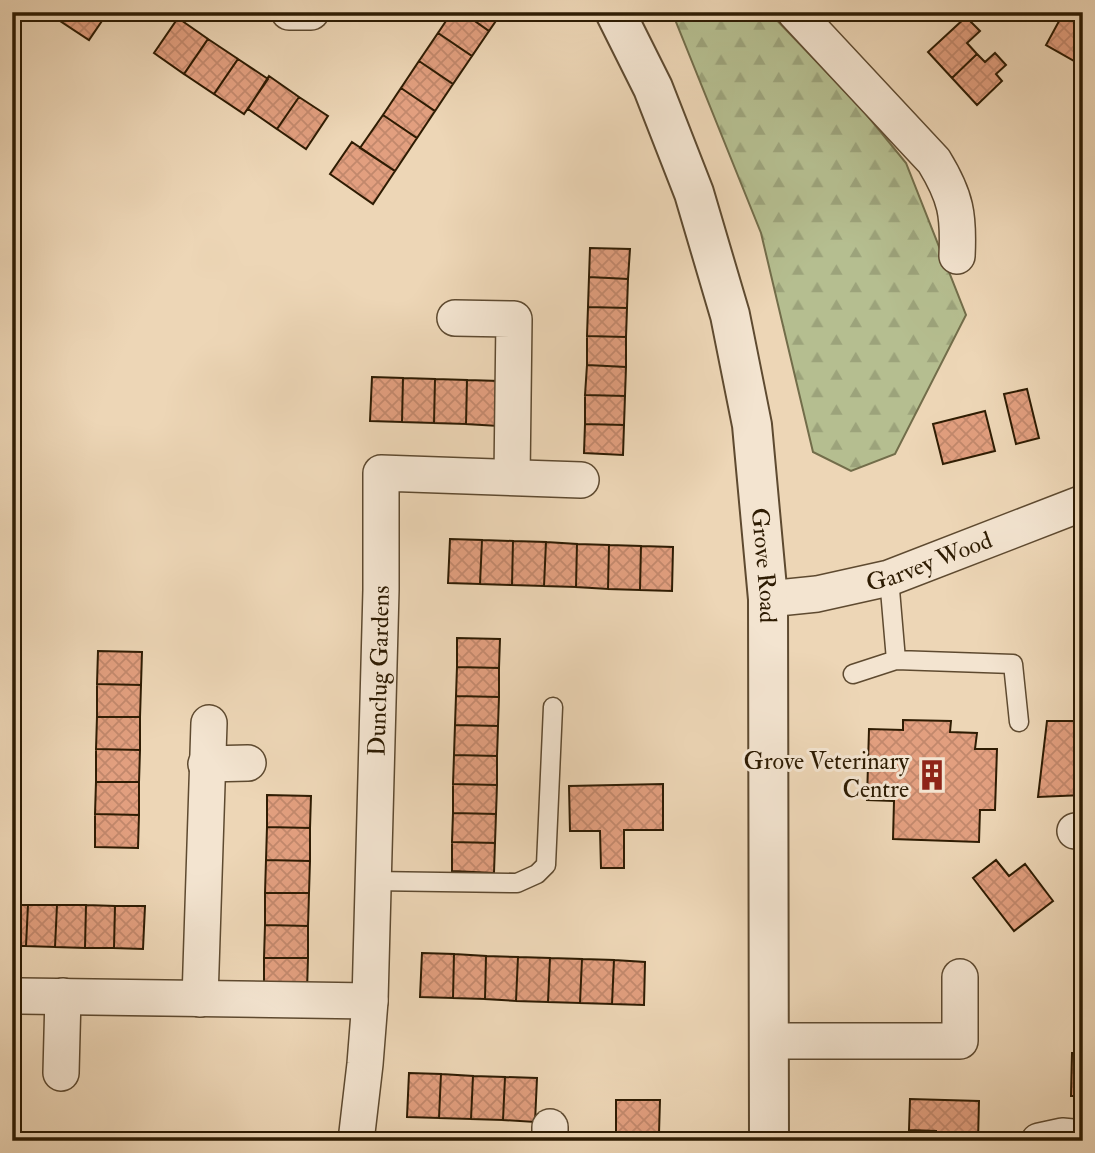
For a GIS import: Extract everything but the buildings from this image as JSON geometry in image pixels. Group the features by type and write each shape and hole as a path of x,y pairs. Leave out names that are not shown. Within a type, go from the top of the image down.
{"street":[{"path":"289,12 312,12"},
{"name":"Grove Road","path":"615,12 653,88 694,193 730,315 752,425 768,599 769,1141"},
{"path":"795,12 934,161 951,188 958,227 957,256"},
{"path":"455,318 514,319 512,477"},
{"name":"Dunclug Gardens","path":"356,1141 370,1000 382,473 581,480"},
{"name":"Garvey Wood","path":"768,599 817,594 889,578 1083,503"},
{"path":"200,999 209,723"},
{"path":"206,764 248,763"},
{"path":"770,1041 960,1041 960,977"},
{"path":"21,996 370,1000"},
{"path":"61,1073 63,996"},
{"path":"1039,1141 1056,1137 1083,1138"}],"lane":[{"path":"889,578 896,660"},
{"path":"853,674 896,660 1013,664 1020,723"},
{"path":"372,881 501,884 517,883 537,874 546,865 554,707"}],"green space":[{"path":"672,12 769,12 862,109 906,163 966,315 895,454 851,471 813,452 761,233"}],"place":[{"name":"Grove Veterinary Centre","path":"932,775"}]}
